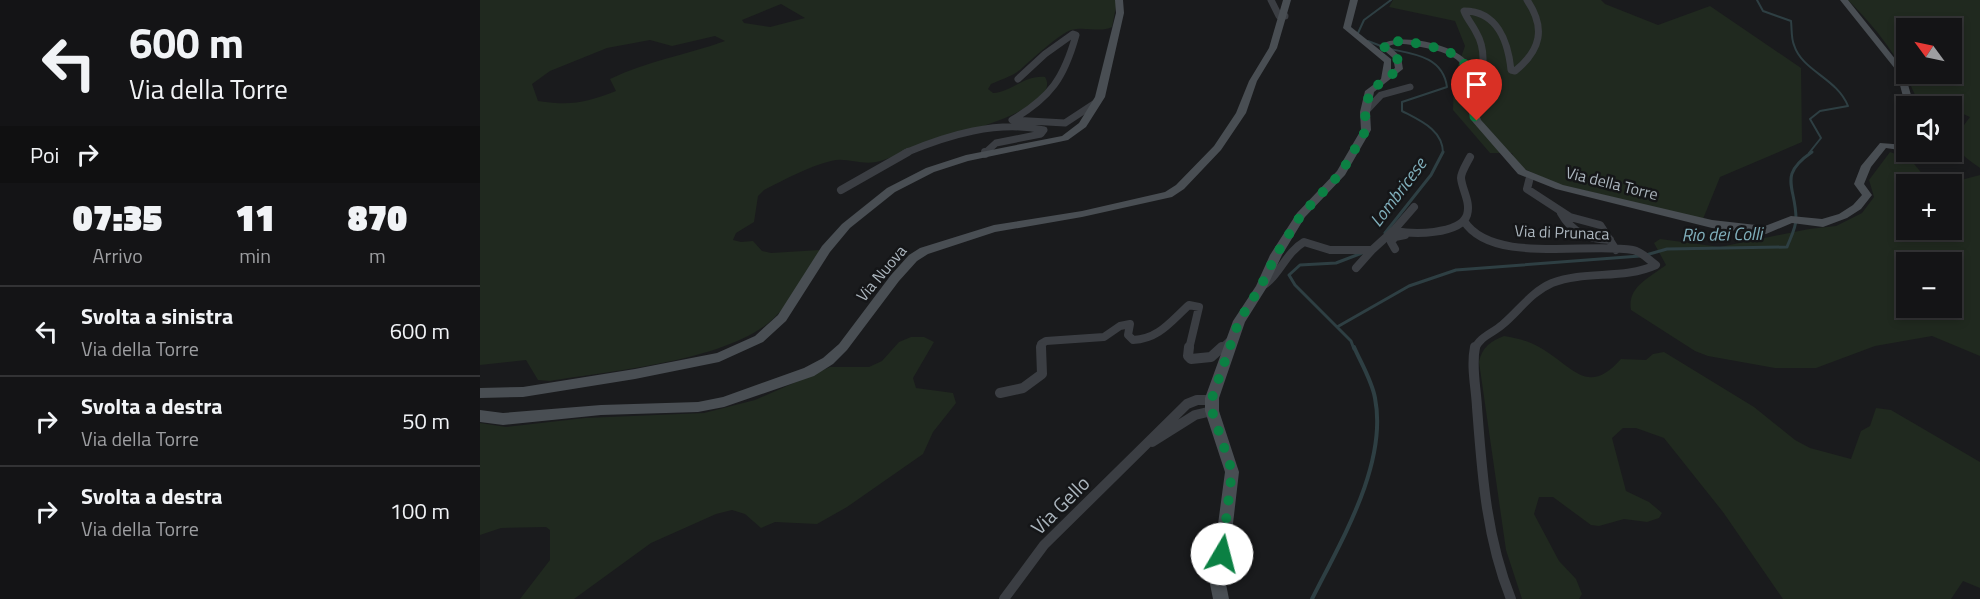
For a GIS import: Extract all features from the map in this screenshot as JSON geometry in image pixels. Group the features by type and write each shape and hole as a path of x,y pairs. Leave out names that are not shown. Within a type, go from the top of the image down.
{"street":[{"path":"480,393 523,392 635,374 719,357 759,339 783,318 826,249 846,226 891,190 930,170 985,154 1065,138 1083,125 1099,100 1117,29 1119,0"},
{"path":"1271,0 1279,16 1285,16"},
{"name":"Via Nuova","path":"480,416 503,419 601,410 698,407 756,391 809,372 828,361 843,347 895,278 913,258 924,251 994,229 1082,214 1168,195 1209,157 1231,129 1250,94 1253,81 1273,48 1285,16 1287,0"},
{"path":"1221,599 1218,584 1232,471 1212,406 1239,321 1301,215 1341,173 1366,130 1365,112 1370,91 1385,79 1388,61 1347,28 1354,0"},
{"path":"1472,91 1477,87 1483,63 1477,34 1464,12 1480,14 1498,27 1506,40 1511,70 1515,70 1529,57 1543,33 1541,22 1527,0"},
{"path":"1844,0 1900,70 1907,96"},
{"path":"1018,79 1045,54 1073,34 1076,35 1065,69 1055,87 1036,107 1012,120 1065,123 1099,100"},
{"name":"Via della Torre","path":"1385,79 1396,73 1400,66 1397,57 1384,46 1408,42 1450,51 1462,59 1469,70 1474,116 1512,162 1530,177 1620,202 1713,224 1766,230 1791,219 1823,223 1844,216 1863,202 1867,195 1859,184 1860,177 1883,145 1896,147"},
{"path":"1365,112 1381,95 1410,87"},
{"path":"842,190 904,154 962,135 1004,127 1044,130 1041,134 996,143 985,151 985,154"},
{"path":"1395,249 1391,242 1395,237 1432,233 1464,220 1469,208 1461,176 1470,157"},
{"name":"Via di Prunaca","path":"1530,177 1527,189 1561,213 1588,224 1600,225 1616,250"},
{"path":"1356,268 1414,207"},
{"path":"1561,213 1569,228 1579,235 1610,240"},
{"name":"Via di Prunaca","path":"1464,220 1471,232 1517,247 1616,250"},
{"path":"1394,230 1406,235"},
{"path":"1261,286 1272,283 1294,246 1304,242 1321,251 1372,249"},
{"path":"1511,599 1495,548 1480,456 1472,363 1477,342 1502,325 1525,301 1550,285 1576,276 1639,273 1656,265 1642,253 1626,248 1616,250"},
{"path":"1000,393 1019,390 1034,382 1042,374 1044,368 1040,348 1041,344 1046,341 1104,337 1125,324 1130,324 1128,335 1133,340 1149,339 1164,330 1189,305 1199,307 1193,324 1188,356 1191,359 1211,357 1232,339"},
{"name":"Via Gello","path":"1004,599 1020,575 1067,519 1149,443 1168,436 1181,422 1212,406"}],"green space":[{"path":"480,0 1116,0 1112,27 1066,32 1017,72 991,84 988,89 993,93 1006,90 1024,81 1045,77 1046,89 1036,101 1019,111 972,130 918,146 881,161 864,163 837,160 822,164 764,190 758,196 754,222 736,233 733,240 753,241 762,251 771,253 820,250 788,303 774,318 754,333 729,345 668,362 550,381 538,380 526,360 480,365","holes":["781,4 805,18 770,27 744,23 742,20","715,36 725,41 652,63 610,79 616,91 586,101 569,103 538,101 532,84 550,71 607,48 650,40 672,46"]},
{"path":"1393,0 1601,0 1605,4 1658,25 1710,6 1801,68 1802,142 1720,177 1703,219 1554,183 1516,165 1512,153 1490,153 1453,110 1454,77 1465,46 1455,21 1389,7"},
{"path":"1848,0 1980,0 1980,168 1962,154 1962,129 1970,117 1962,113 1962,96 1918,96 1915,95 1910,84 1962,84 1962,18 1896,18 1896,58 1878,33"},
{"path":"1890,152 1896,154 1896,162 1912,162 1922,174 1896,174 1896,240 1962,240 1962,180 1980,175 1980,356 1932,336 1875,346 1816,368 1775,368 1708,356 1695,351 1631,310 1632,295 1636,289 1666,265 1654,243 1660,239 1720,247 1809,229 1836,226 1862,213 1874,197 1869,180"},
{"path":"1504,336 1535,345 1570,369 1589,377 1598,376 1609,370 1621,359 1646,360 1653,354 1664,352 1754,407 1795,440 1810,448 1851,459 1861,431 1870,426 1876,408 1891,410 1980,462 1980,588 1963,581 1951,599 1783,599 1723,512 1664,438 1636,428 1623,428 1612,438 1626,491 1649,502 1662,513 1659,518 1647,522 1624,519 1599,526 1591,525 1553,497 1539,497 1534,514 1559,561 1576,579 1582,594 1579,599 1522,599 1506,550 1479,362 1482,352 1488,345"},
{"path":"911,337 924,337 934,342 913,378 916,388 953,393 956,403 933,432 923,454 847,507 817,524 775,522 761,528 745,514 732,510 716,514 651,543 574,599 520,599 550,560 550,530 546,527 501,528 480,535 480,423 506,427 585,418 704,413 755,400 830,367 869,367 882,361 899,342"}],"waterway":[{"name":"Lombricese","path":"1358,33 1364,20 1391,0"},
{"name":"Rio dei Colli","path":"1757,0 1763,11 1791,21 1792,39 1798,54 1804,62 1836,88 1848,106 1820,111 1810,119 1821,138 1809,153"},
{"name":"Lombricese","path":"1368,41 1381,46"},
{"name":"Lombricese","path":"1390,49 1418,55 1434,63 1440,69 1447,87 1402,102 1402,111 1435,132 1443,152"},
{"name":"Lombricese","path":"1385,233 1431,175 1443,152"},
{"name":"Rio dei Colli","path":"1646,255 1667,249 1787,247 1796,219 1792,175 1801,160 1812,152"},
{"name":"Lombricese","path":"1337,327 1295,285 1289,275 1300,265 1336,263 1362,253"},
{"name":"Rio dei Colli","path":"1337,327 1409,286 1456,270 1640,256"},
{"name":"Lombricese","path":"1337,327 1351,341 1354,349"},
{"name":"Lombricese","path":"1312,599 1359,502 1375,449 1377,423 1374,392 1354,347"}],"route":[{"path":"1222,554 1232,471 1212,411 1212,398 1239,321 1261,286 1276,255 1301,215 1341,173 1366,130 1365,112 1370,91 1399,69 1397,57 1382,48 1383,46 1397,41 1408,42 1450,51 1462,59 1469,70 1473,112 1477,121"}]}
